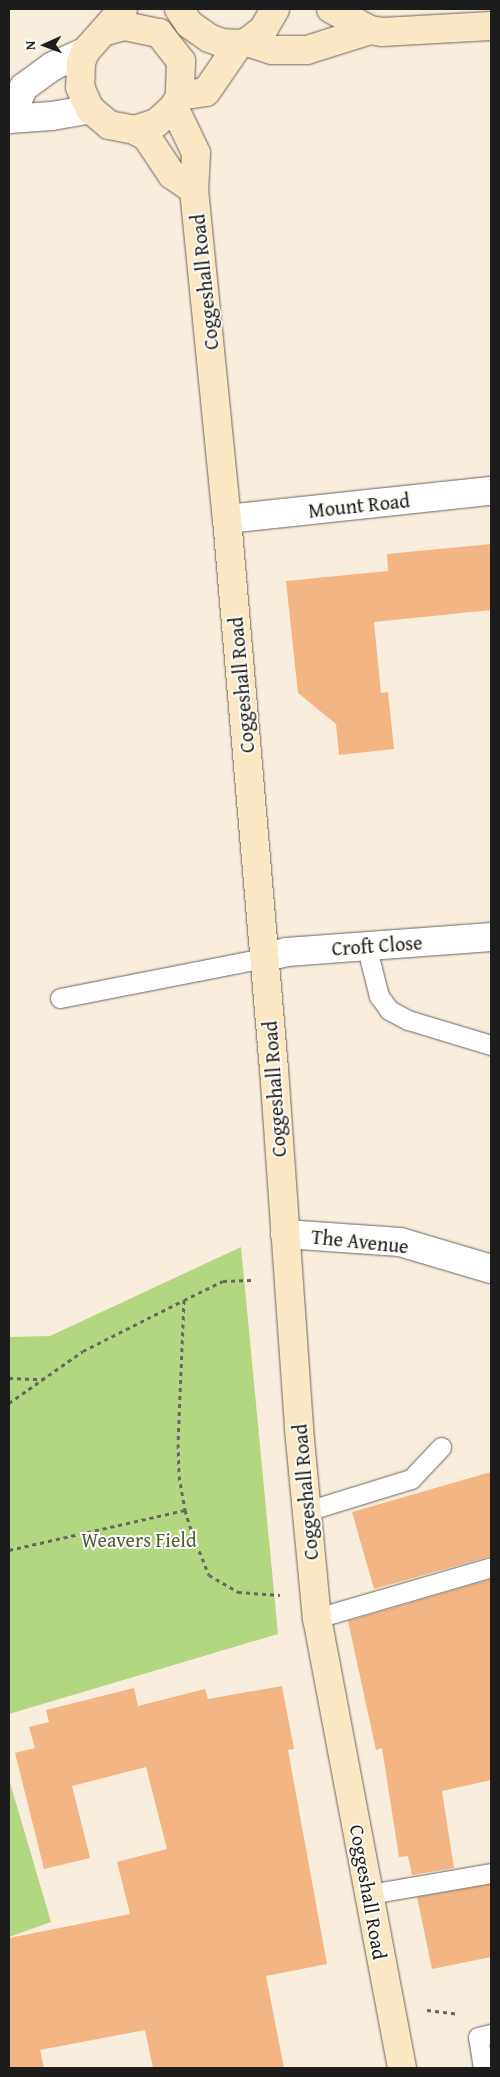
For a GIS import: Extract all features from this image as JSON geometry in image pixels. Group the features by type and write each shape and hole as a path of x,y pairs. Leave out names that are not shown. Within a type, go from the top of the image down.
{"main road":[{"path":"86,52 123,9"},
{"path":"179,9 189,24 209,38 222,43 243,43 272,50 307,50 370,30"},
{"path":"134,130 156,123 177,101 206,92 243,43 263,30 275,9"},
{"path":"331,9 370,30 382,32 491,26"},
{"path":"106,31 125,26 159,33 181,61 177,101 196,153 194,190"},
{"name":"Coggeshall Road","path":"86,52 81,63 80,87 90,109 109,125 134,130 146,136 172,175 194,190 227,519 263,958 274,1069 288,1278 316,1608 402,2068"}],"street":[{"path":"86,52 53,66 24,87 9,119 52,116 90,109"},
{"name":"Mount Road","path":"227,519 491,491"},
{"name":"Croft Close","path":"263,958 287,952 491,937"},
{"name":"The Avenue","path":"285,1234 400,1242 491,1269"}],"lane":[{"path":"366,946 379,996 389,1010 408,1020 491,1045"},
{"path":"60,998 263,958"},
{"path":"307,1511 411,1479 442,1447"},
{"path":"316,1608 491,1567"},
{"path":"370,1894 491,1873"},
{"path":"483,2068 484,2035"}],"path":[{"path":"9,1403 83,1351 223,1281 288,1278"},
{"path":"184,1300 178,1444 179,1476 184,1510 208,1575 238,1592 316,1608"},
{"path":"9,1378 44,1379"},
{"path":"9,1550 184,1510"},
{"path":"391,2014 425,2010 460,2015 484,2035"}],"green space":[{"name":"Weavers Field","path":"241,1247 278,1634 9,1714 9,1337 50,1336"},
{"path":"9,1779 51,1922 9,1937"}],"building":[{"path":"491,544 491,610 374,622 381,693 388,692 394,749 339,755 336,724 298,693 286,581 388,571 387,554"},
{"path":"491,1472 491,1556 374,1589 352,1512"},
{"path":"491,1579 491,1780 442,1791 454,1868 412,1875 408,1856 399,1857 382,1748 376,1750 348,1621"},
{"path":"282,1686 294,1749 288,1750 327,1964 266,1976 284,2068 153,2068 145,2030 40,2050 44,2068 9,2068 9,1938 130,1914 117,1862 167,1849 146,1767 72,1786 90,1858 44,1869 15,1753 35,1748 29,1727 49,1722 46,1710 134,1688 138,1706 205,1689 208,1699"},
{"path":"491,1884 491,1957 432,1969 417,1897"}]}
